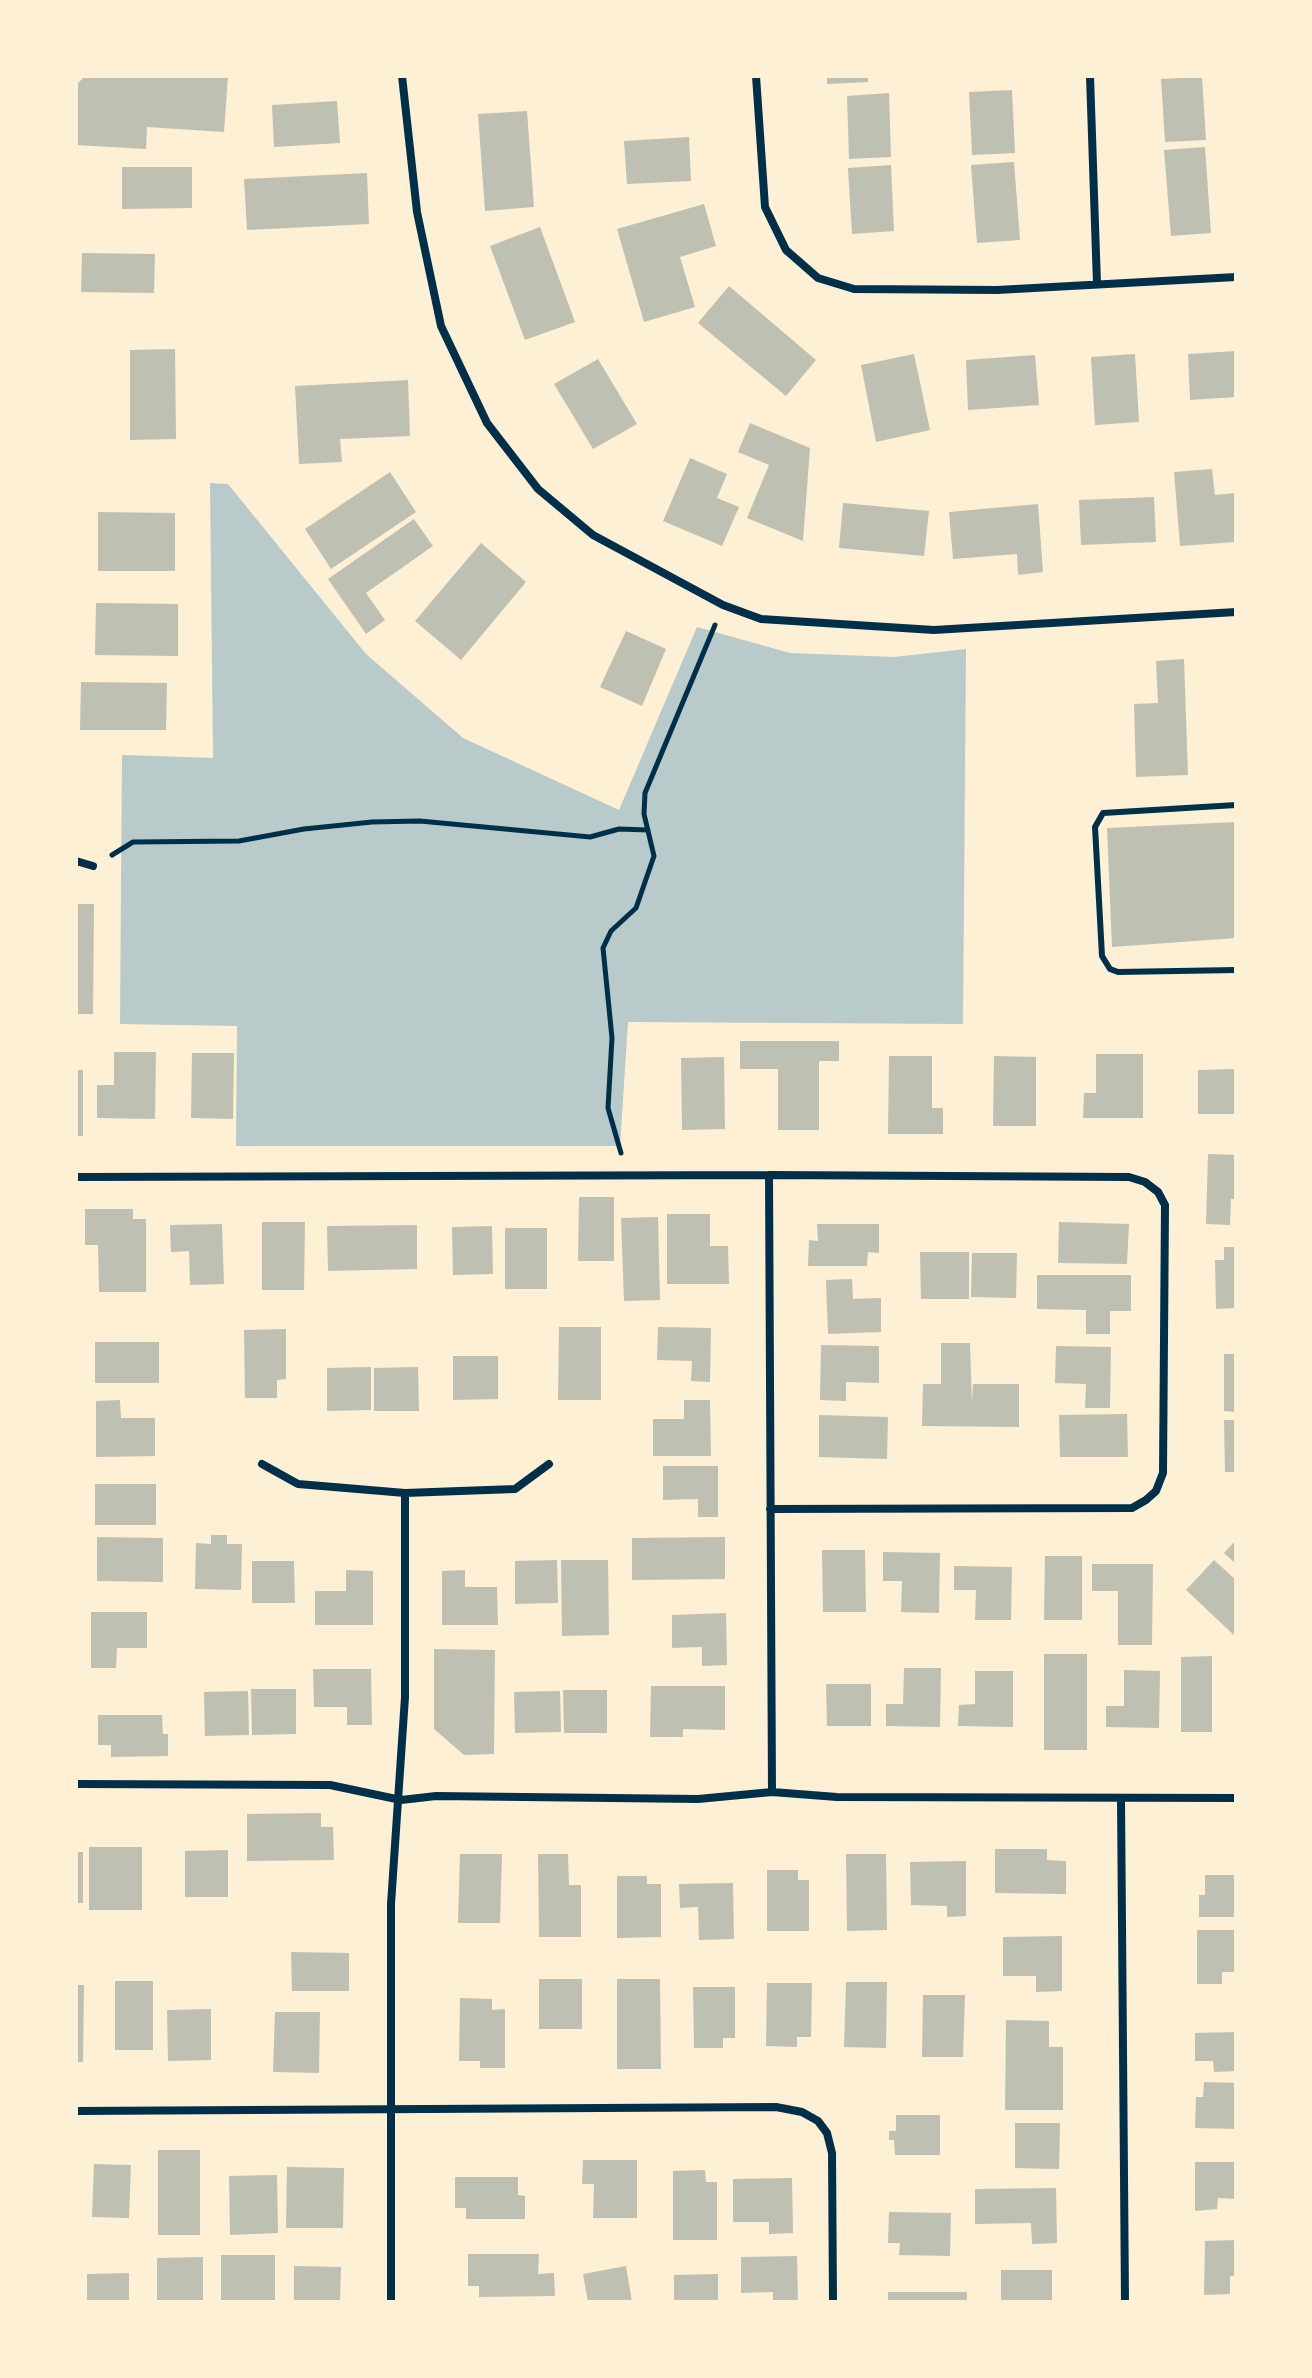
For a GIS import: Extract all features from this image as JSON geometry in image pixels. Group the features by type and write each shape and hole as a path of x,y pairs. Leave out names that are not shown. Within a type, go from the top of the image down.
{"street":[{"path":"402,76 417,212 441,326 487,423 538,489 593,535 723,605 761,619 934,630 1236,612"},
{"path":"756,76 765,207 786,250 818,278 854,289 997,290 1236,277"},
{"path":"1090,76 1097,284"},
{"path":"76,861 93,866"},
{"path":"76,1177 621,1174 1129,1177 1145,1182 1158,1192 1165,1205 1163,1473 1156,1491 1146,1500 1132,1508 770,1509"},
{"path":"769,1175 772,1792"},
{"path":"262,1464 298,1484 405,1493 515,1489 549,1464"},
{"path":"391,2302 391,1904 401,1800 405,1697 405,1493"},
{"path":"76,1784 330,1785 401,1800 436,1796 698,1799 772,1792 837,1797 1236,1798"},
{"path":"1121,1798 1125,2302"},
{"path":"76,2111 776,2107 802,2112 818,2121 827,2133 832,2153 833,2302"}],"lane":[{"path":"1236,805 1103,813 1095,827 1102,956 1110,969 1118,972 1236,970"}],"path":[{"path":"621,1174 620,1146 608,1108 612,1038 603,948 611,931 636,908 654,856 645,793 723,605"},
{"path":"93,866 133,842 239,841 304,829 372,822 420,821 590,837 619,829 648,830"}],"shaded area":[{"path":"210,483 228,484 366,654 463,738 619,810 697,627 790,653 894,657 966,649 963,1024 628,1022 620,1146 236,1146 237,1026 120,1024 122,755 213,758"}],"building":[{"path":"85,76 228,76 224,132 147,127 146,149 76,145 76,85"},
{"path":"827,76 868,76 868,82 827,84"},
{"path":"1202,77 1206,140 1165,142 1161,79"},
{"path":"1012,90 1015,153 972,155 969,92"},
{"path":"889,93 891,157 849,159 847,96"},
{"path":"337,101 340,143 274,147 272,105"},
{"path":"527,111 534,207 485,211 478,114"},
{"path":"689,137 691,181 627,184 624,141"},
{"path":"1205,147 1211,233 1171,236 1164,150"},
{"path":"1014,162 1020,240 977,243 971,165"},
{"path":"891,165 894,231 852,234 848,168"},
{"path":"122,167 192,167 192,208 122,209"},
{"path":"367,173 369,224 247,230 244,179"},
{"path":"704,204 716,246 680,257 695,307 644,322 617,229"},
{"path":"540,227 575,322 525,340 490,246"},
{"path":"82,253 155,254 154,293 81,292"},
{"path":"729,286 816,360 786,396 698,323"},
{"path":"175,349 176,439 130,440 130,350"},
{"path":"1236,351 1236,397 1190,400 1188,354"},
{"path":"914,354 930,430 876,442 861,365"},
{"path":"1135,354 1139,422 1095,425 1091,357"},
{"path":"1035,355 1039,405 968,410 966,360"},
{"path":"598,359 637,424 593,449 554,384"},
{"path":"408,380 410,436 340,439 342,462 299,464 295,386"},
{"path":"750,423 810,448 803,541 747,518 769,465 738,452"},
{"path":"690,458 727,474 717,498 739,507 722,546 663,521"},
{"path":"1212,469 1215,495 1236,493 1236,542 1180,546 1174,472"},
{"path":"390,472 416,512 331,569 305,529"},
{"path":"1154,497 1156,542 1081,545 1079,500"},
{"path":"843,503 929,511 924,556 839,548"},
{"path":"1038,504 1043,572 1018,575 1017,554 953,559 949,512"},
{"path":"98,512 175,513 175,571 98,571"},
{"path":"414,519 433,546 366,593 385,620 366,634 328,579"},
{"path":"481,543 526,582 461,660 415,621"},
{"path":"96,603 178,604 178,656 95,655"},
{"path":"626,631 666,649 642,706 600,687"},
{"path":"1184,659 1188,775 1136,777 1134,704 1158,703 1156,661"},
{"path":"81,682 167,683 166,730 80,730"},
{"path":"1236,822 1236,938 1112,947 1107,828"},
{"path":"76,904 94,904 93,1014 76,1014"},
{"path":"740,1041 839,1041 839,1061 819,1061 819,1130 778,1130 778,1069 740,1069"},
{"path":"114,1052 156,1052 155,1119 97,1118 97,1085 114,1085"},
{"path":"192,1053 234,1053 233,1119 191,1118"},
{"path":"1096,1054 1143,1054 1143,1118 1083,1118 1084,1093 1096,1093"},
{"path":"889,1056 932,1056 932,1108 943,1108 943,1134 888,1134"},
{"path":"994,1056 1036,1057 1036,1126 993,1126"},
{"path":"724,1057 725,1129 682,1130 681,1058"},
{"path":"1236,1069 1236,1114 1198,1114 1198,1070"},
{"path":"76,1070 83,1070 83,1136 76,1136"},
{"path":"1208,1154 1236,1155 1236,1199 1231,1199 1230,1225 1206,1224"},
{"path":"579,1197 614,1197 614,1261 578,1261"},
{"path":"85,1209 133,1209 133,1219 146,1219 146,1292 99,1292 98,1245 85,1245"},
{"path":"667,1214 710,1214 710,1246 728,1246 729,1284 667,1284"},
{"path":"658,1217 660,1300 624,1301 621,1218"},
{"path":"262,1222 305,1222 304,1290 262,1290"},
{"path":"1059,1222 1129,1224 1127,1264 1058,1263"},
{"path":"222,1224 224,1284 190,1285 189,1251 171,1252 170,1225"},
{"path":"817,1224 879,1224 879,1253 868,1252 867,1266 808,1266 809,1240 818,1241"},
{"path":"417,1225 417,1269 328,1271 327,1226"},
{"path":"492,1226 493,1274 453,1275 452,1227"},
{"path":"505,1228 547,1228 547,1289 505,1289"},
{"path":"1224,1247 1236,1247 1236,1308 1216,1309 1215,1260 1224,1260"},
{"path":"920,1252 969,1252 969,1299 921,1299"},
{"path":"972,1253 1017,1253 1016,1298 971,1297"},
{"path":"1037,1275 1131,1275 1131,1311 1110,1311 1110,1334 1086,1334 1086,1310 1037,1309"},
{"path":"852,1279 853,1299 881,1298 881,1332 828,1334 826,1280"},
{"path":"559,1327 601,1327 601,1400 558,1400"},
{"path":"658,1327 711,1328 710,1382 691,1381 692,1361 657,1360"},
{"path":"286,1329 286,1379 277,1380 277,1398 245,1398 244,1330"},
{"path":"95,1342 159,1342 159,1383 95,1383"},
{"path":"941,1343 970,1343 972,1403 973,1384 1019,1384 1019,1427 922,1426 923,1384 941,1384"},
{"path":"821,1345 879,1346 879,1383 846,1382 846,1401 820,1400"},
{"path":"1056,1346 1111,1347 1110,1408 1085,1408 1086,1384 1055,1383"},
{"path":"1224,1354 1236,1354 1236,1412 1224,1411"},
{"path":"453,1356 498,1356 498,1399 453,1400"},
{"path":"371,1367 371,1410 327,1411 327,1368"},
{"path":"418,1367 419,1411 374,1411 374,1368"},
{"path":"120,1400 121,1418 155,1418 155,1456 96,1457 96,1401"},
{"path":"684,1400 710,1400 711,1456 653,1456 653,1419 684,1419"},
{"path":"1127,1414 1128,1457 1060,1457 1059,1415"},
{"path":"819,1415 888,1417 887,1459 819,1457"},
{"path":"1224,1420 1236,1420 1236,1472 1225,1472"},
{"path":"663,1466 718,1466 718,1517 698,1517 698,1499 663,1500"},
{"path":"95,1484 156,1484 156,1525 95,1525"},
{"path":"211,1535 227,1535 227,1544 242,1544 241,1590 195,1589 196,1543 211,1544"},
{"path":"97,1537 163,1538 163,1582 97,1581"},
{"path":"725,1537 725,1579 632,1580 632,1538"},
{"path":"1236,1540 1236,1564 1224,1553"},
{"path":"822,1550 865,1550 866,1612 823,1612"},
{"path":"883,1552 940,1553 939,1613 901,1612 902,1581 883,1581"},
{"path":"1045,1556 1082,1556 1082,1620 1044,1620"},
{"path":"557,1560 558,1603 515,1604 515,1561"},
{"path":"561,1560 608,1560 609,1635 562,1636"},
{"path":"1214,1560 1236,1580 1236,1637 1186,1590"},
{"path":"252,1561 294,1561 295,1603 252,1603"},
{"path":"1092,1564 1153,1564 1152,1645 1118,1645 1118,1591 1092,1591"},
{"path":"954,1566 1012,1567 1011,1620 975,1620 976,1590 954,1590"},
{"path":"346,1570 373,1571 373,1625 315,1625 315,1591 346,1591"},
{"path":"465,1570 465,1587 497,1587 498,1625 442,1625 442,1571"},
{"path":"91,1612 147,1612 147,1648 117,1648 116,1668 91,1668"},
{"path":"726,1613 727,1665 702,1666 702,1647 672,1648 672,1615"},
{"path":"434,1649 495,1650 494,1754 464,1755 434,1729"},
{"path":"1044,1654 1087,1654 1087,1750 1044,1750"},
{"path":"1212,1656 1212,1732 1181,1732 1181,1657"},
{"path":"904,1668 941,1668 940,1727 886,1726 886,1704 903,1704"},
{"path":"313,1669 371,1669 372,1725 347,1725 347,1707 314,1707"},
{"path":"1124,1670 1160,1671 1159,1728 1106,1727 1106,1706 1124,1706"},
{"path":"975,1671 1013,1671 1013,1727 958,1726 959,1705 975,1704"},
{"path":"826,1684 871,1684 871,1726 827,1726"},
{"path":"651,1686 725,1686 725,1730 683,1729 683,1737 650,1737"},
{"path":"251,1689 296,1689 296,1734 252,1735"},
{"path":"563,1690 607,1690 607,1733 564,1733"},
{"path":"248,1691 249,1735 205,1736 204,1692"},
{"path":"560,1691 561,1732 515,1733 514,1692"},
{"path":"98,1715 162,1715 163,1734 168,1734 168,1756 111,1757 111,1745 98,1745"},
{"path":"321,1813 321,1827 333,1827 334,1860 247,1861 247,1814"},
{"path":"89,1847 142,1847 142,1910 89,1910"},
{"path":"995,1849 1047,1849 1047,1860 1066,1861 1066,1894 995,1893"},
{"path":"228,1850 228,1897 185,1897 185,1851"},
{"path":"76,1852 83,1852 83,1903 76,1903"},
{"path":"460,1854 502,1854 500,1923 458,1923"},
{"path":"538,1854 568,1854 569,1885 581,1885 581,1937 539,1937"},
{"path":"846,1854 886,1854 887,1930 847,1931"},
{"path":"966,1861 966,1916 947,1917 947,1906 911,1905 910,1862"},
{"path":"767,1870 798,1870 798,1880 809,1880 809,1931 767,1931"},
{"path":"1205,1875 1236,1875 1236,1917 1199,1917 1199,1895 1205,1895"},
{"path":"617,1876 647,1876 647,1884 661,1884 661,1937 617,1938"},
{"path":"733,1883 734,1939 699,1940 698,1907 680,1908 679,1884"},
{"path":"1197,1930 1236,1930 1236,1972 1222,1972 1222,1984 1197,1984"},
{"path":"1062,1936 1062,1991 1036,1992 1036,1976 1003,1976 1003,1937"},
{"path":"291,1952 349,1953 349,1991 292,1991"},
{"path":"539,1979 582,1979 582,2029 539,2029"},
{"path":"617,1979 660,1979 661,2069 617,2069"},
{"path":"115,1981 153,1981 153,2050 115,2050"},
{"path":"846,1982 887,1982 886,2048 844,2047"},
{"path":"767,1983 812,1983 811,2037 797,2037 797,2047 766,2046"},
{"path":"76,1985 84,1985 83,2062 76,2062"},
{"path":"693,1987 735,1987 735,2038 723,2038 723,2048 694,2048"},
{"path":"923,1995 965,1995 963,2057 922,2057"},
{"path":"460,1998 492,1999 492,2010 505,2009 505,2068 480,2068 480,2061 459,2061"},
{"path":"211,2009 211,2060 168,2061 167,2010"},
{"path":"275,2012 320,2012 319,2073 273,2072"},
{"path":"1006,2020 1049,2021 1049,2047 1063,2047 1063,2110 1005,2110"},
{"path":"1236,2032 1236,2071 1214,2072 1213,2061 1195,2061 1195,2033"},
{"path":"1204,2082 1236,2083 1236,2129 1195,2128 1196,2097 1203,2097"},
{"path":"896,2115 940,2115 940,2155 895,2155 894,2140 889,2140 889,2131 896,2131"},
{"path":"1015,2123 1060,2123 1059,2169 1015,2168"},
{"path":"158,2150 200,2150 200,2235 158,2235"},
{"path":"583,2160 637,2160 637,2218 593,2218 594,2184 582,2184"},
{"path":"1195,2162 1236,2162 1236,2199 1218,2198 1217,2209 1195,2211"},
{"path":"94,2164 131,2165 129,2218 92,2217"},
{"path":"287,2167 344,2168 343,2228 286,2228"},
{"path":"705,2170 706,2182 717,2182 717,2240 673,2240 673,2171"},
{"path":"277,2175 278,2233 230,2235 229,2176"},
{"path":"455,2177 518,2177 518,2195 525,2196 525,2219 466,2219 466,2208 455,2208"},
{"path":"792,2178 793,2233 769,2234 769,2222 733,2222 733,2179"},
{"path":"1056,2188 1057,2243 1032,2244 1031,2223 975,2224 975,2189"},
{"path":"889,2212 951,2213 950,2256 899,2255 900,2243 888,2243"},
{"path":"1236,2240 1236,2276 1230,2276 1230,2294 1204,2295 1205,2241"},
{"path":"468,2254 539,2254 538,2274 554,2273 555,2296 479,2297 479,2286 468,2286"},
{"path":"221,2255 275,2255 275,2302 221,2302"},
{"path":"797,2256 798,2302 773,2302 773,2292 741,2293 741,2257"},
{"path":"203,2257 203,2302 157,2302 157,2258"},
{"path":"294,2266 341,2267 340,2302 294,2302"},
{"path":"626,2266 632,2302 588,2302 583,2274"},
{"path":"1001,2270 1052,2270 1052,2302 1001,2302"},
{"path":"129,2273 129,2302 87,2302 87,2274"},
{"path":"718,2274 718,2302 674,2302 674,2275"},
{"path":"888,2292 967,2292 967,2302 888,2302"}]}
